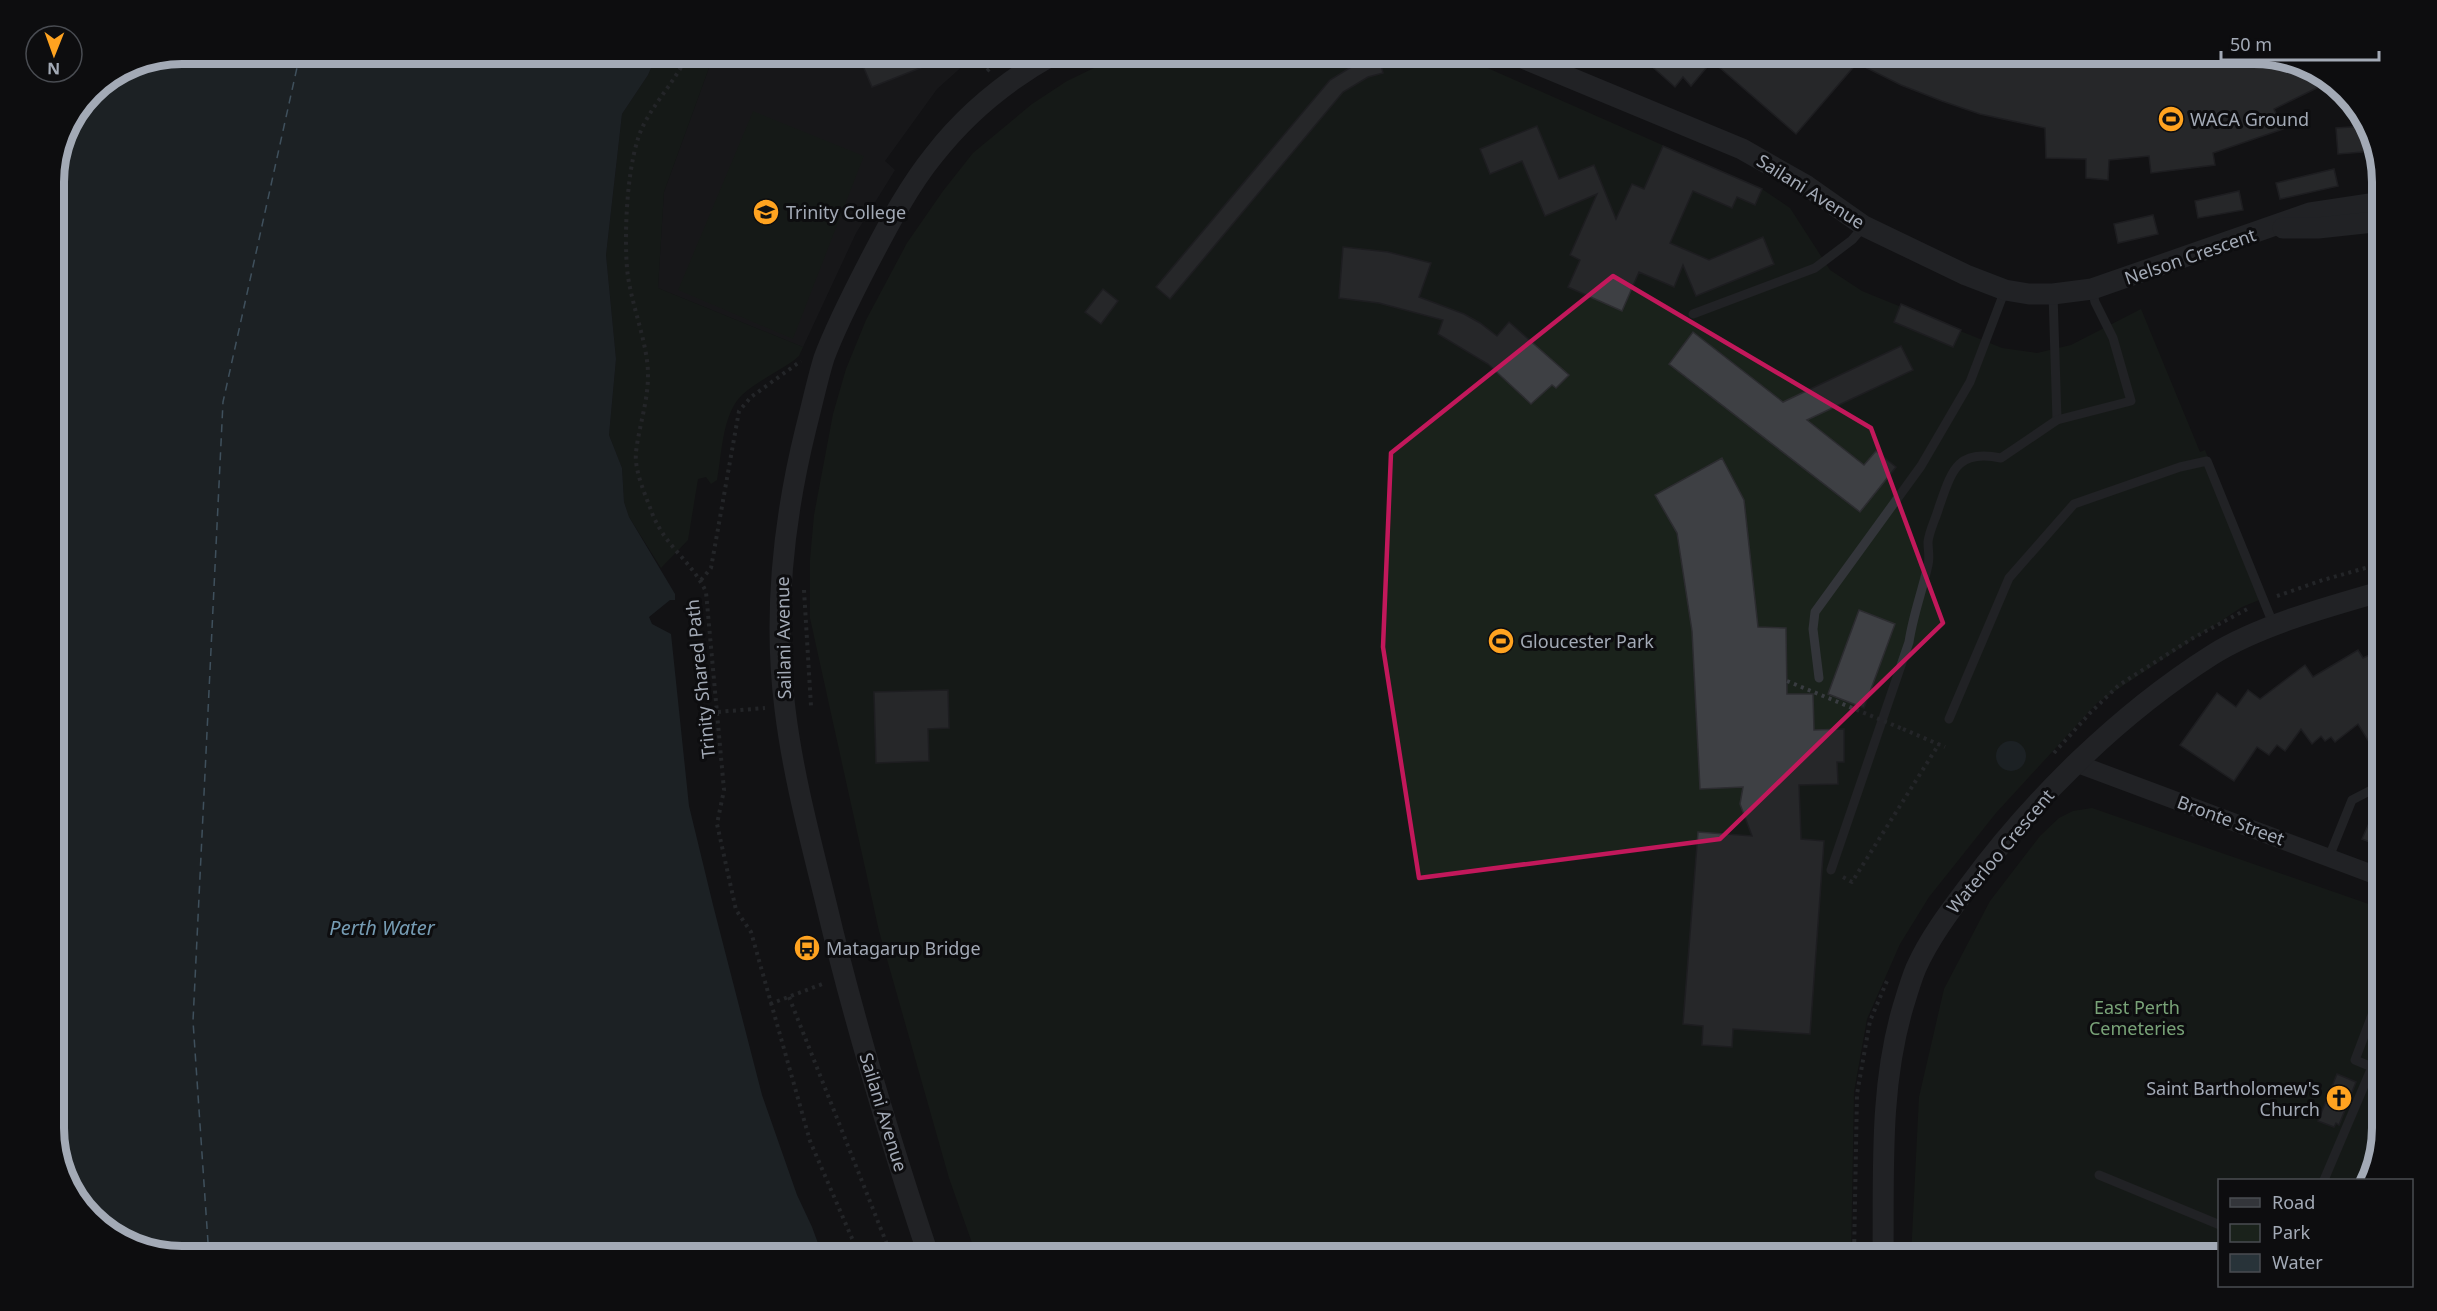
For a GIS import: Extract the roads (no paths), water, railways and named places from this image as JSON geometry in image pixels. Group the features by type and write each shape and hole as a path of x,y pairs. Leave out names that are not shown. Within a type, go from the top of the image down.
{"street":[{"name":"Sailani Avenue","path":"1538,64 1742,149 1807,186 1864,226 1966,275 2005,290 2029,294 2053,294 2092,289 2113,283"},
{"name":"Sailani Avenue","path":"926,1246 843,976 801,803 785,707 779,627 786,521 794,476 825,357 860,280 900,207 934,155 979,108 1035,65"},
{"name":"Nelson Crescent","path":"2113,283 2310,213 2372,204"},
{"name":"Nelson Crescent","path":"2268,228 2318,228 2372,222"},
{"name":"Waterloo Crescent","path":"1883,1246 1885,1113 1891,1055 1903,1007 1916,968 1945,918 1982,868 2035,805 2122,722 2213,654 2274,626 2372,594"},
{"name":"Bronte Street","path":"2078,764 2372,874"}],"lane":[{"path":"1693,314 1815,268 1852,240 1864,226"},
{"path":"1831,870 1909,642 1913,613 1929,562 1928,541 1955,468 1967,457 1983,454 2001,458 2057,420 2131,401 2113,338 2095,302 2092,289"},
{"path":"1819,678 1813,629 1815,612 1921,466 1970,382 2005,290"},
{"path":"2053,294 2057,420"},
{"path":"1949,719 2010,578 2074,504 2180,467 2207,461 2274,626"},
{"path":"2329,857 2352,800 2372,790"},
{"path":"2324,1179 2372,1067 2355,1060 2372,1015"},
{"path":"2099,1175 2218,1224"}],"water":[{"name":"Perth Water","path":"175,65 652,65 622,114 606,255 616,359 609,435 622,468 624,502 629,517 675,594 675,600 670,600 649,617 652,624 671,634 689,806 762,1095 797,1195 819,1246 183,1246 137,1238 117,1227 84,1194 71,1166 65,1136 65,175 73,137 84,117 99,99 117,84 137,73"},
{"path":"2011,741 2022,745 2026,756 2022,767 2011,771 2000,767 1996,756 2000,745"}],"place":[{"name":"WACA Ground","path":"2171,119"},
{"name":"Trinity College","path":"766,212"},
{"name":"Gloucester Park","path":"1501,641"},
{"name":"Matagarup Bridge","path":"807,948"},
{"name":"Saint Bartholomew's Church","path":"2339,1098"}],"park label":[{"name":"East Perth Cemeteries","path":"2137,1017"}]}
